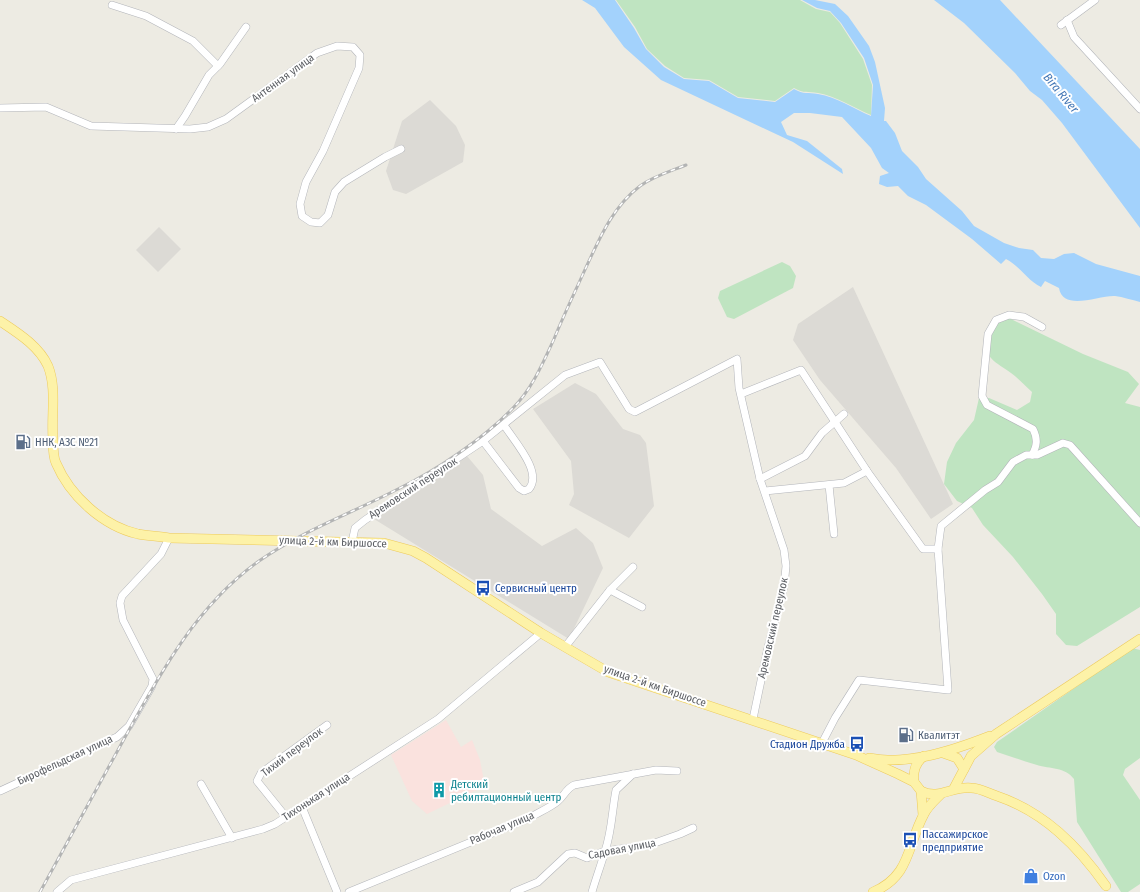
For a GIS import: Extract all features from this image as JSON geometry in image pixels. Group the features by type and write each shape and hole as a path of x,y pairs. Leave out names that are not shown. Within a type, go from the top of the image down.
{"main road":[{"name":"улица 2-й км Биршоссе","path":"0,321 18,333 44,358 52,379 52,438 55,462 69,489 97,514 116,526 138,534 169,538 384,543 413,551 541,633 608,672 753,719 856,755"},
{"path":"954,788 972,756 996,734 1140,638"},
{"path":"856,755 875,759 896,760 924,756 943,753 996,734"},
{"path":"943,753 957,758 965,778 976,788"},
{"path":"856,755 914,782 921,791 933,796 940,795 954,788 976,788 1018,803 1047,822 1074,846 1105,889"},
{"path":"914,782 913,774 916,765 924,756"},
{"path":"921,791 923,815"},
{"path":"873,892 888,885 894,880 901,869 923,815 940,795"}],"street":[{"path":"1095,0 1064,23 1074,37 1140,109"},
{"path":"112,5 146,16 192,41 218,66"},
{"path":"176,129 209,75 218,66 246,27"},
{"name":"Антенная улица","path":"0,108 46,107 91,126 176,129 208,127 226,119 317,53 337,46 353,47 360,55 359,68 323,151 306,182 300,204 302,216 311,222 320,223 328,215 335,192 344,182 385,157 402,149"},
{"path":"1032,455 1036,448 1037,436 1033,429 986,405 982,396 988,334 996,320 1009,315 1024,317 1042,327"},
{"name":"Аремовский переулок","path":"352,542 355,528 365,520 483,441 565,375 598,362 604,365 630,409 635,412 737,359 741,394 760,479 784,550 786,566 784,587 768,647 753,719"},
{"path":"741,394 801,370 868,471 923,549 938,549"},
{"path":"760,479 805,456 822,433 844,414"},
{"path":"483,441 519,488 524,491 529,489 533,482 533,470 504,425"},
{"path":"822,744 835,718 859,680 948,690 938,549 941,526 985,490 998,482 1013,462 1026,455 1037,455 1063,444 1070,445 1140,523"},
{"path":"765,492 844,483 868,471"},
{"path":"829,485 834,534"},
{"name":"Бирофельдская улица","path":"0,791 116,737 129,726 152,686 153,679 123,620 120,604 122,596 161,554 169,538"},
{"path":"565,647 610,590 633,567"},
{"path":"610,590 642,607"},
{"name":"Тихонькая улица","path":"57,892 71,880 263,829 286,817 438,719 541,633"},
{"name":"Тихий переулок","path":"286,817 257,781 258,778 261,773 327,725"},
{"name":"Рабочая улица","path":"349,892 528,818 560,800 568,788 574,785 656,770 677,771"},
{"path":"592,892 597,871 606,851 615,807 616,790 635,773"},
{"path":"201,784 232,838"},
{"path":"302,807 337,892"},
{"name":"Садовая улица","path":"514,892 538,882 568,854 575,853 587,858 606,851 649,845 693,828"}],"shaded area":[{"path":"430,100 456,126 465,145 463,162 406,194 393,190 386,171 402,121"},
{"path":"159,227 181,249 158,272 136,250"},
{"path":"853,287 953,504 931,519 896,468 820,380 793,340 798,324"},
{"path":"575,383 596,394 623,429 640,435 646,443 654,506 629,538 569,505 574,494 571,461 533,409"},
{"path":"467,456 483,475 491,509 542,546 576,528 593,543 603,568 569,639 374,519"},
{"path":"446,720 461,747 472,740 480,760 485,786 427,814 412,801 391,755"}],"green space":[{"path":"616,0 800,0 816,9 830,12 840,23 863,59 872,85 871,115 831,97 818,93 803,92 794,88 775,101 738,97 709,80 684,78 665,66 647,49 635,27"},
{"path":"782,262 790,266 796,276 793,288 734,319 727,317 718,298 720,291"},
{"path":"1000,315 1083,354 1128,372 1139,384 1125,403 1140,407 1140,607 1077,646 1066,645 1056,634 1056,614 1042,594 1013,557 983,525 972,508 957,501 944,484 947,462 956,443 974,420 979,398 989,398 1017,410 1030,402 1032,392 1014,375 993,360 987,352 984,340 987,328 990,323"},
{"path":"1132,648 1140,650 1140,758 1125,769 1123,775 1140,800 1140,884 1128,892 1121,892 1077,822 1074,779 1062,770 1037,765 997,752 994,747 997,742"}],"water":[{"path":"582,0 615,0 646,49 664,67 684,79 709,81 738,98 775,102 794,89 803,93 818,94 832,98 871,116 873,85 864,58 841,23 830,11 817,8 802,0 815,0 835,4 848,16 869,46 875,62 885,108 884,121 886,121 895,133 902,151 918,167 926,179 962,211 974,226 1004,243 1019,248 1033,250 1041,258 1054,259 1064,254 1074,253 1096,264 1140,276 1140,302 1115,296 1074,301 1067,299 1062,295 1059,288 1045,281 1041,287 1031,281 1016,266 1006,259 1001,264 972,239 926,205 908,196 898,186 887,187 879,184 880,176 889,173 882,168 871,148 842,117 810,113 794,113 781,122 787,135 807,141 842,169 843,174 793,142 661,80 624,47 595,8"},
{"name":"Bira River","path":"934,0 1000,0 1140,149 1140,228 1062,123 1042,100 1030,91 1015,73 964,23"}],"railway":[{"path":"40,892 162,672 195,623 214,601 236,580 275,550 292,540 381,498 428,473 459,453 501,420 520,401 536,375 550,348 594,250 613,215 630,195 645,182 686,165"}],"place":[{"name":"ННК, АЗС №21","path":"23,442"},
{"name":"Сервисный центр","path":"483,588"},
{"name":"Квалитэт","path":"906,735"},
{"name":"Стадион Дружба","path":"857,744"},
{"name":"Детский ребилтационный центр","path":"439,790"},
{"name":"Пассажирское предприятие","path":"910,840"},
{"name":"Ozon","path":"1031,876"}]}
